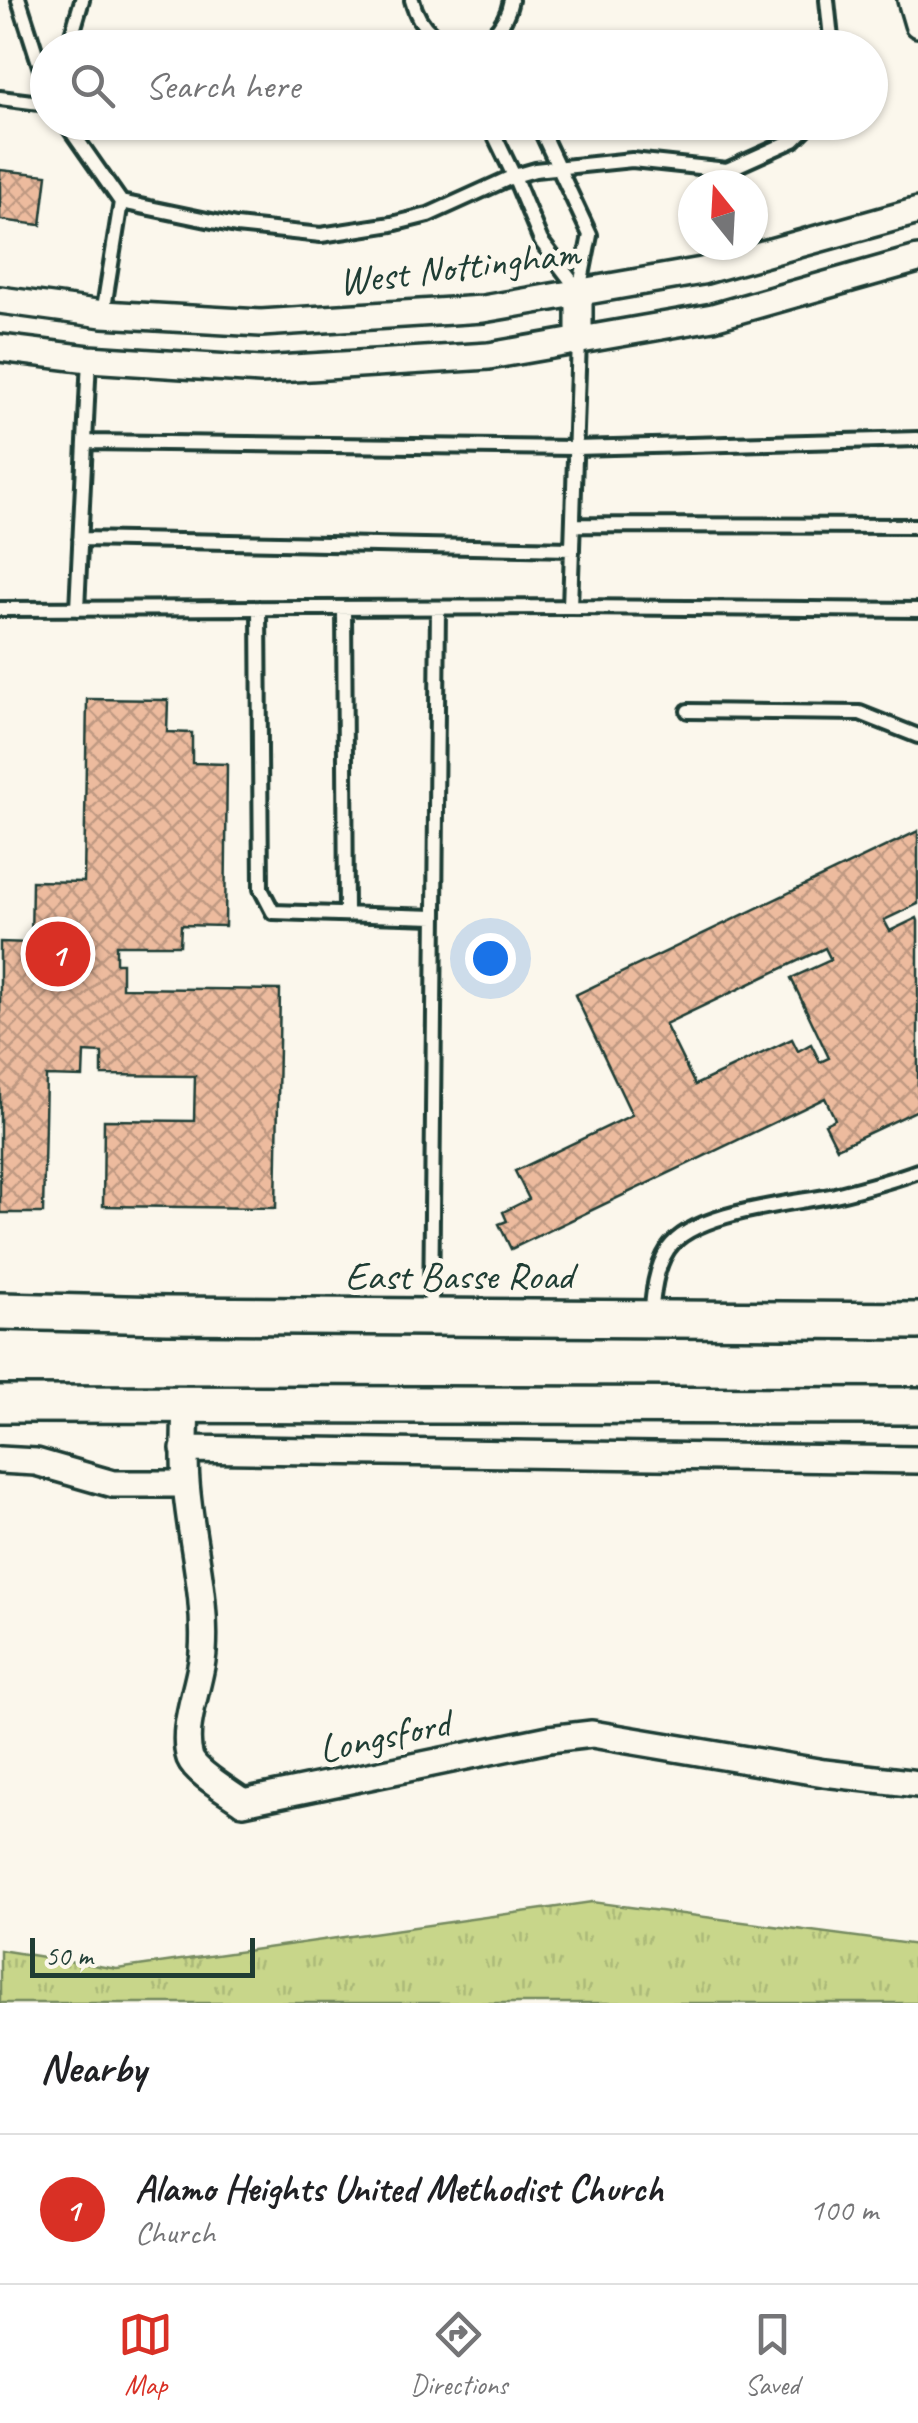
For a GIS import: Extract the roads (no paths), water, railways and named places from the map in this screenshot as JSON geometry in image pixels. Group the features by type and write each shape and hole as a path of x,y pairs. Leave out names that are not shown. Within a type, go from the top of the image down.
{"main road":[{"name":"East Basse Road","path":"0,1311 166,1316 918,1321"},
{"path":"0,1404 918,1406"}],"street":[{"path":"911,0 918,24"},
{"name":"West Nottingham","path":"0,300 103,314 261,323 483,308 702,271 918,211"},
{"path":"0,348 89,359 261,370 489,356 713,317 918,260"},
{"path":"579,290 579,340"},
{"path":"89,359 103,314"},
{"name":"Longsford","path":"186,1404 186,1484 202,1611 203,1654 190,1710 188,1752 193,1766 244,1802 549,1739 592,1734 824,1773 918,1784"},
{"path":"184,1449 918,1460"},
{"path":"0,1460 36,1462 113,1484 186,1484"}],"lane":[{"path":"19,0 30,35"},
{"path":"73,30 82,0"},
{"path":"412,0 426,30"},
{"path":"497,30 506,18 511,0"},
{"path":"827,0 830,30"},
{"path":"0,98 30,102"},
{"path":"77,140 121,202 236,226 321,236 428,215 534,170 632,160 728,170 794,140"},
{"path":"497,140 541,241 579,290"},
{"path":"545,140 590,235 579,290"},
{"path":"103,314 121,202"},
{"path":"570,607 579,340"},
{"path":"77,609 89,359"},
{"path":"85,442 575,448 918,439"},
{"path":"573,525 918,526"},
{"path":"80,539 572,549"},
{"path":"258,608 261,889 273,912 435,917"},
{"path":"344,608 346,914"},
{"path":"431,1318 438,608"},
{"path":"0,610 918,610"},
{"path":"688,710 860,712 918,736"},
{"path":"651,1319 659,1266 669,1246 695,1228 729,1215 835,1195 918,1171"}],"place":[{"name":"Alamo Heights United Methodist Church","path":"58,954"}]}
